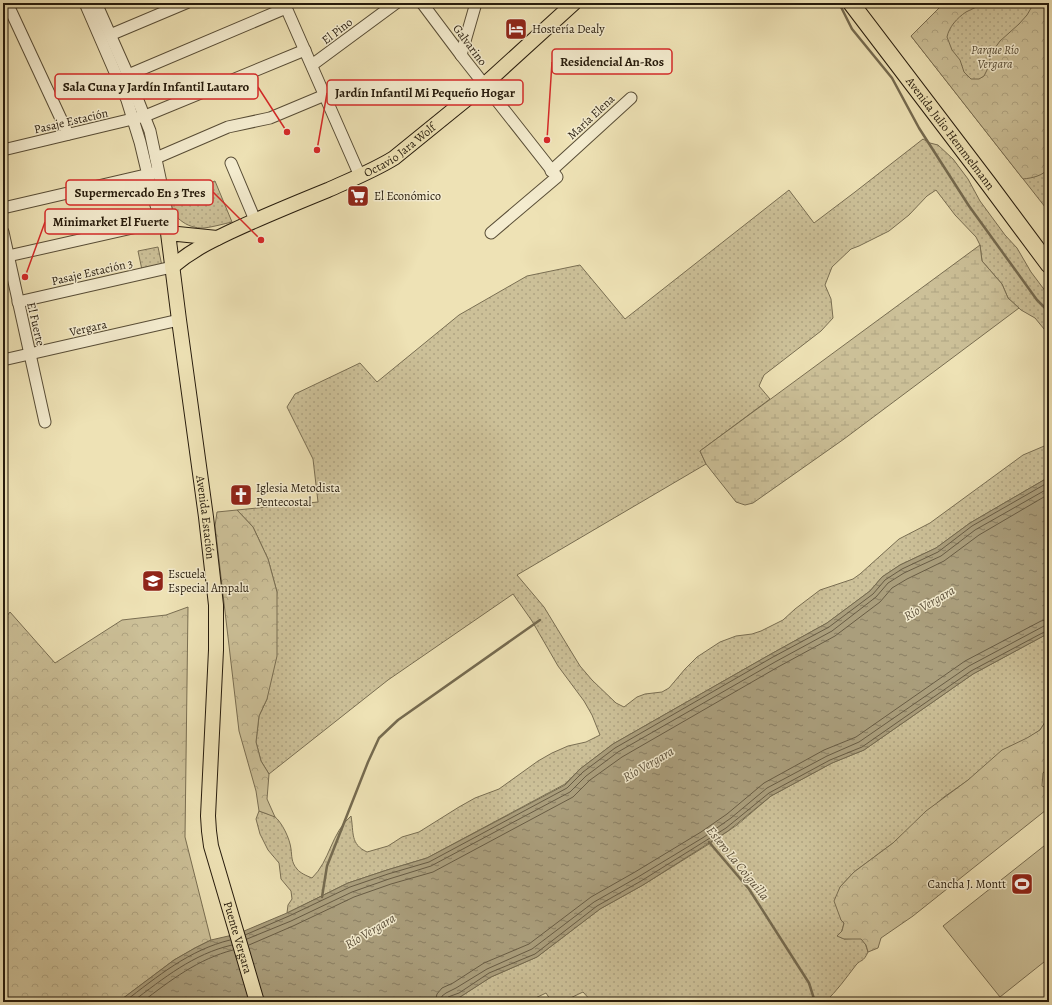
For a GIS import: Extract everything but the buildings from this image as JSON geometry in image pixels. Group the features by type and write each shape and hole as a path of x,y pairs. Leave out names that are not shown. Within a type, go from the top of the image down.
{"highway":[{"name":"Avenida Julio Hemmelmann","path":"851,3 983,176 1049,266"}],"main road":[{"name":"Octavio Jara Wolf","path":"172,267 193,250 217,238 255,220 379,168 394,158 484,85 574,3"},
{"path":"166,225 217,238"},
{"name":"Avenida Estación","path":"166,225 206,517 216,605 216,650 208,816 211,846 219,873"},
{"name":"Puente Vergara","path":"219,873 257,1002"}],"street":[{"name":"Avenida Estación","path":"85,3 127,100 148,175 166,225"},
{"name":"Avenida Estación","path":"96,3 145,116 159,171 166,225"},
{"path":"110,35 186,3"},
{"name":"El Pino","path":"312,66 396,3"},
{"name":"Galvarino","path":"422,3 554,174"},
{"path":"461,55 476,3"},
{"path":"128,76 285,6 360,176"},
{"path":"7,7 68,134"},
{"name":"Pasaje Estación","path":"3,150 145,116 305,50"},
{"path":"156,158 228,127 270,118 325,95"},
{"name":"María Elena","path":"492,233 631,98"},
{"path":"231,163 255,220"},
{"path":"3,208 148,175 159,171"},
{"path":"8,256 166,225"},
{"name":"El Fuerte","path":"3,232 8,256 8,282 18,302 45,422"},
{"name":"Pasaje Estación 3","path":"18,302 172,267"},
{"name":"Vergara","path":"3,360 179,320"}],"green space":[{"name":"Parque Río Vergara","path":"944,3 1049,3 1049,212 911,36"},
{"name":"Parque Río Vergara","path":"944,3 983,3 960,17 952,26 947,37 952,50 960,60 964,72 971,79 979,79 984,76 987,70 992,52 1000,41 1027,15 1034,3 1049,3 1049,167 1044,173 1023,179 911,36"},
{"path":"923,139 938,145 953,159 968,179 980,201 1005,235 1017,248 1031,272 1049,296 1049,335 1035,318 1021,310 1008,298 1002,284 982,261 980,245 976,237 955,215 936,190 927,196 909,215 889,231 851,249 832,267 825,285 831,299 833,318 821,331 764,375 759,386 770,399 700,451 706,464 517,575 544,607 580,666 616,703 624,707 637,697 645,694 662,692 669,688 697,657 720,642 736,636 761,631 783,620 820,590 853,579 899,539 930,523 1023,455 1049,444 1049,477 970,523 936,548 900,565 882,577 870,591 827,623 613,744 580,769 565,784 427,858 348,883 287,913 288,905 292,899 291,891 281,879 279,863 268,850 260,834 256,819 259,811 274,816 280,822 289,840 292,859 295,866 302,873 312,878 323,864 339,830 351,816 355,842 362,849 367,852 388,846 402,837 419,832 475,798 499,789 538,761 552,753 568,746 586,742 600,735 592,715 584,701 558,666 532,621 513,594 388,680 269,774 261,761 256,742 259,716 267,699 277,592 268,559 253,527 237,510 318,502 313,459 287,407 295,394 360,363 377,382 459,315 527,276 580,265 625,319 789,190 814,223"},
{"path":"215,181 232,222 207,228 197,228 186,224 172,211 167,200"},
{"path":"980,245 982,261 1002,284 1008,298 1019,308 844,439 753,503 745,505 736,502 706,464 700,451"},
{"path":"158,247 162,266 142,270 138,251"},
{"path":"237,510 253,527 268,559 277,592 277,656 267,699 259,716 256,742 261,761 269,774 267,799 275,817 259,811 256,791 239,731 215,526 217,512"},
{"path":"188,607 185,837 211,940 174,960 118,1002 3,1002 3,621 10,612 55,663 122,620 166,615"},
{"path":"1049,633 1049,716 1040,730 944,797 893,843 854,872 840,887 841,920 844,923 842,931 844,939 861,938 866,945 868,952 865,958 856,965 825,1002 592,1002 583,992 562,1002 552,1002 546,993 527,1002 459,1002 460,997 491,977 537,957 600,909 643,885 709,844 737,825 771,796 832,763 864,750 973,674"},
{"path":"1049,716 1049,766 1043,773 1042,786 1049,789 1049,813 1046,810 913,916 881,938 878,948 868,952 866,945 861,939 844,939 837,936 842,931 844,923 841,920 834,901 840,887 854,872 893,843 926,811 968,780 1002,750 1040,730"},
{"name":"Cancha J. Montt","path":"1049,842 1049,958 1000,997 943,926"}],"water":[{"name":"Río Vergara","path":"1049,477 1049,633 973,674 864,750 832,763 771,796 728,831 643,885 600,909 537,957 491,977 460,997 446,1002 118,1002 174,960 211,940 237,934 287,913 348,883 427,858 565,785 580,769 613,744 827,623 870,591 882,577 900,565 936,548 970,523"}],"waterway":[{"path":"839,3 852,29 892,78 919,128 969,206 1037,300 1049,312"},
{"path":"322,897 327,866 379,738 398,720 540,620"},
{"name":"Estero La Coiguilla","path":"709,842 749,889 809,983 815,1002"}],"place":[{"name":"Hostería Dealy","path":"516,29"},
{"name":"Sala Cuna y Jardín Infantil Lautaro","path":"287,132"},
{"name":"Residencial An-Ros","path":"547,140"},
{"name":"Jardín Infantil Mi Pequeño Hogar","path":"317,150"},
{"name":"El Económico","path":"358,196"},
{"name":"Supermercado En 3 Tres","path":"261,240"},
{"name":"Minimarket El Fuerte","path":"25,277"},
{"name":"Iglesia Metodista Pentecostal","path":"241,495"},
{"name":"Escuela Especial Ampalu","path":"153,581"},
{"name":"Cancha J. Montt","path":"1022,884"}]}
